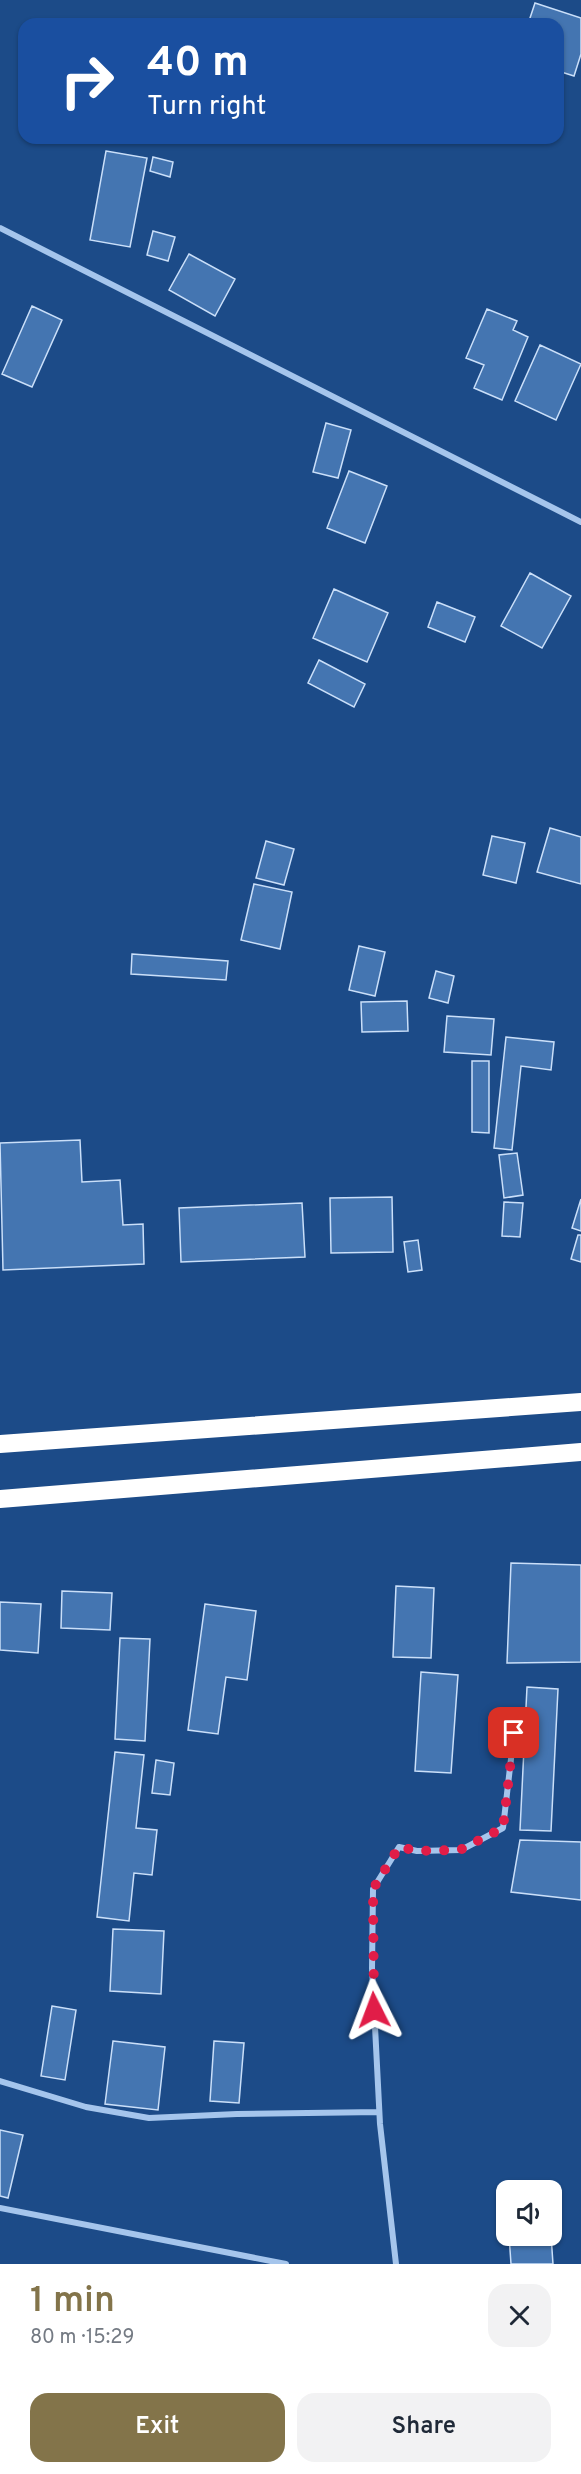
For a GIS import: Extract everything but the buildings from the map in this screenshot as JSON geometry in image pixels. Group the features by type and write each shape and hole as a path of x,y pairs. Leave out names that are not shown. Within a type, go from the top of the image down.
{"highway":[{"path":"0,1444 581,1402"},
{"path":"0,1499 581,1452"}],"street":[{"path":"0,228 581,522"},
{"path":"396,2264 380,2112 372,1968 373,1889 399,1847 417,1851 460,1850 503,1828 514,1733"},
{"path":"0,2081 86,2108 149,2118 380,2112"},
{"path":"0,2208 286,2264"}],"route":[{"path":"374,2010 373,1889 399,1847 417,1851 460,1850 503,1828 514,1733"}]}
